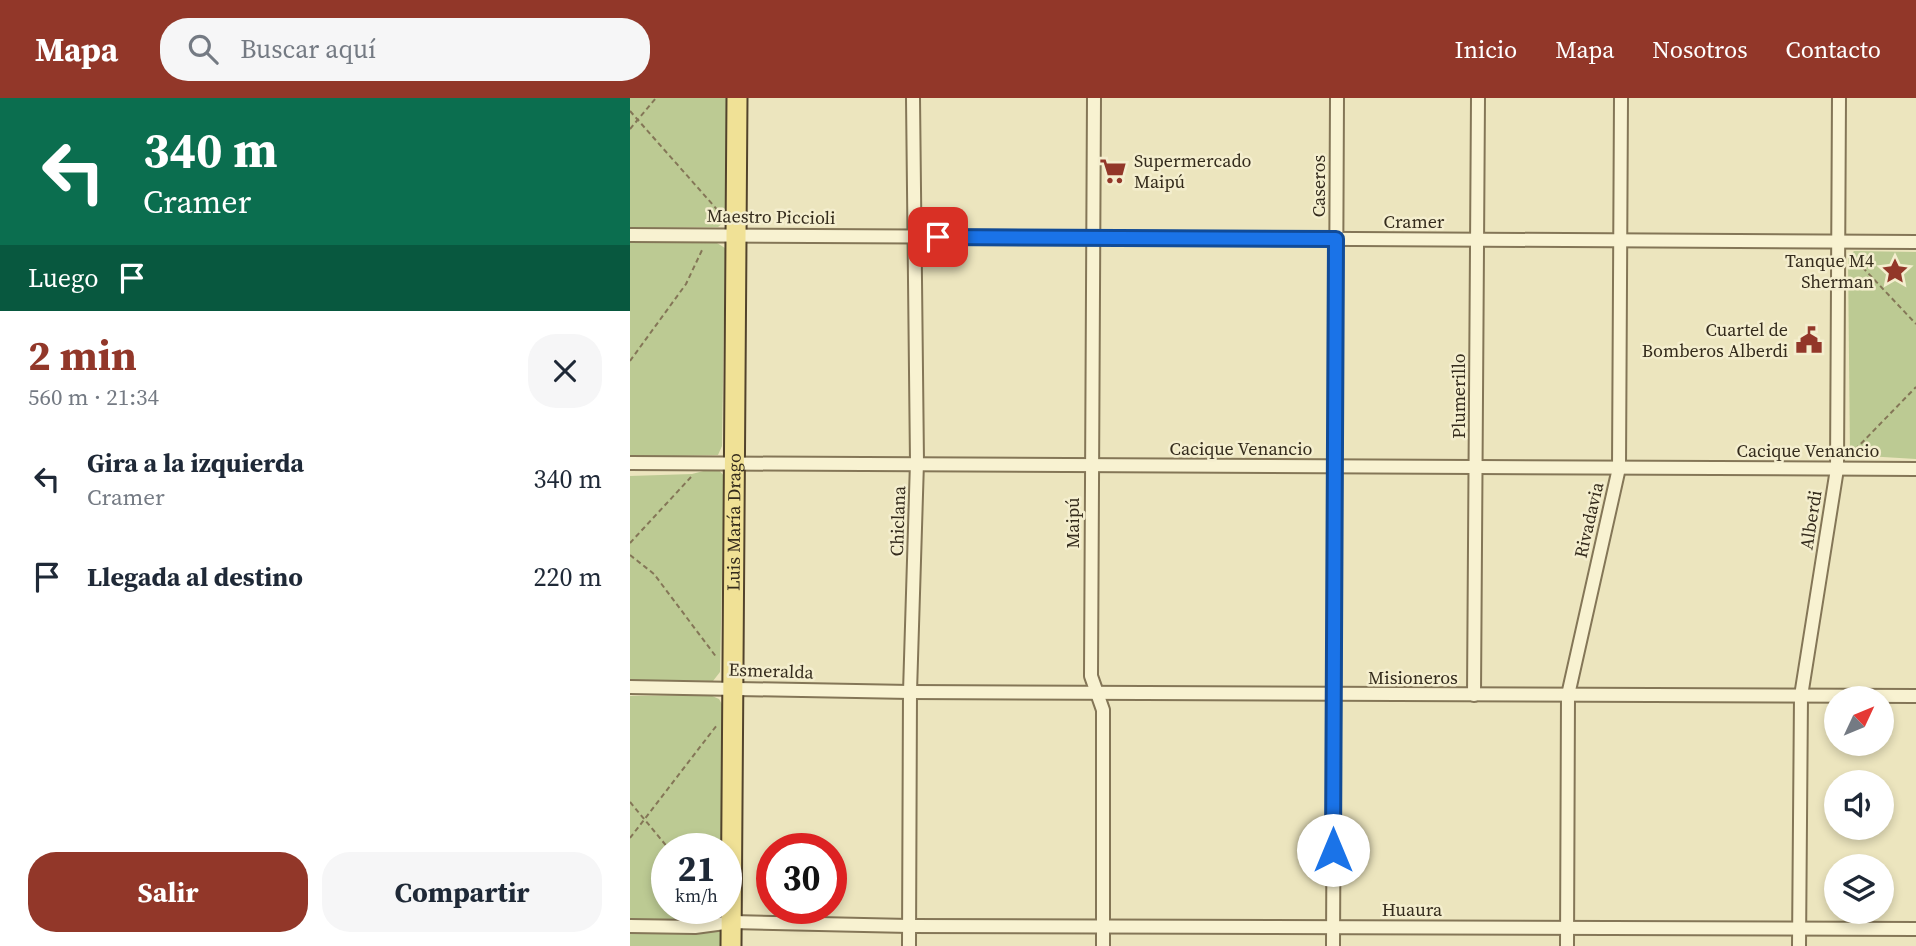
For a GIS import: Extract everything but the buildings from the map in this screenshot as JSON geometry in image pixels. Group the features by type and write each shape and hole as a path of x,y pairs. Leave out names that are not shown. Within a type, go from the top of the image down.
{"main road":[{"name":"Luis María Drago","path":"732,833 737,98"},
{"name":"Luis María Drago","path":"732,924 732,946"}],"street":[{"name":"Chiclana","path":"909,946 910,692 917,464 912,237 913,98"},
{"name":"Maipú","path":"1094,98 1091,676 1103,710 1103,946"},
{"name":"Caseros","path":"1333,946 1337,98"},
{"name":"Plumerillo","path":"1474,695 1478,98"},
{"name":"Rivadavia","path":"1567,946 1568,695 1619,468 1621,98"},
{"name":"Alberdi","path":"1799,946 1801,696 1837,469 1839,98"},
{"name":"Maestro Piccioli","path":"630,235 736,232 912,237"},
{"name":"Cramer","path":"912,237 1916,242"},
{"name":"Cacique Venancio","path":"630,463 1916,469"},
{"name":"Esmeralda","path":"630,687 910,692"},
{"name":"Misioneros","path":"910,692 1916,696"},
{"name":"Huaura","path":"742,922 909,926 1916,929"},
{"name":"Huaura","path":"630,926 695,927 717,924"}],"path":[{"path":"630,130 656,98"},
{"path":"630,111 736,232"},
{"path":"630,361 686,284 710,234"},
{"path":"1838,242 1916,324"},
{"path":"1837,469 1916,387"},
{"path":"630,543 703,463"},
{"path":"630,555 654,574 733,690 630,838"},
{"path":"630,802 656,833"}],"green space":[{"path":"630,98 726,98 726,208 723,223 718,227 630,228"},
{"path":"630,242 717,243 725,248 722,446 718,455 630,457"},
{"path":"1854,251 1916,252 1916,459 1850,455 1848,258"},
{"path":"718,469 724,476 720,672 713,681 630,680 630,476 692,474"},
{"path":"710,695 719,699 723,706 722,833 651,833 651,922 630,923 630,696"},
{"path":"723,925 722,946 630,946 630,928"}],"place":[{"name":"Supermercado Maipú","path":"1113,171"},
{"name":"Tanque M4 Sherman","path":"1895,271"},
{"name":"Cuartel de Bomberos Alberdi","path":"1809,340"}],"route":[{"path":"938,237 1336,239 1333,850"}]}
